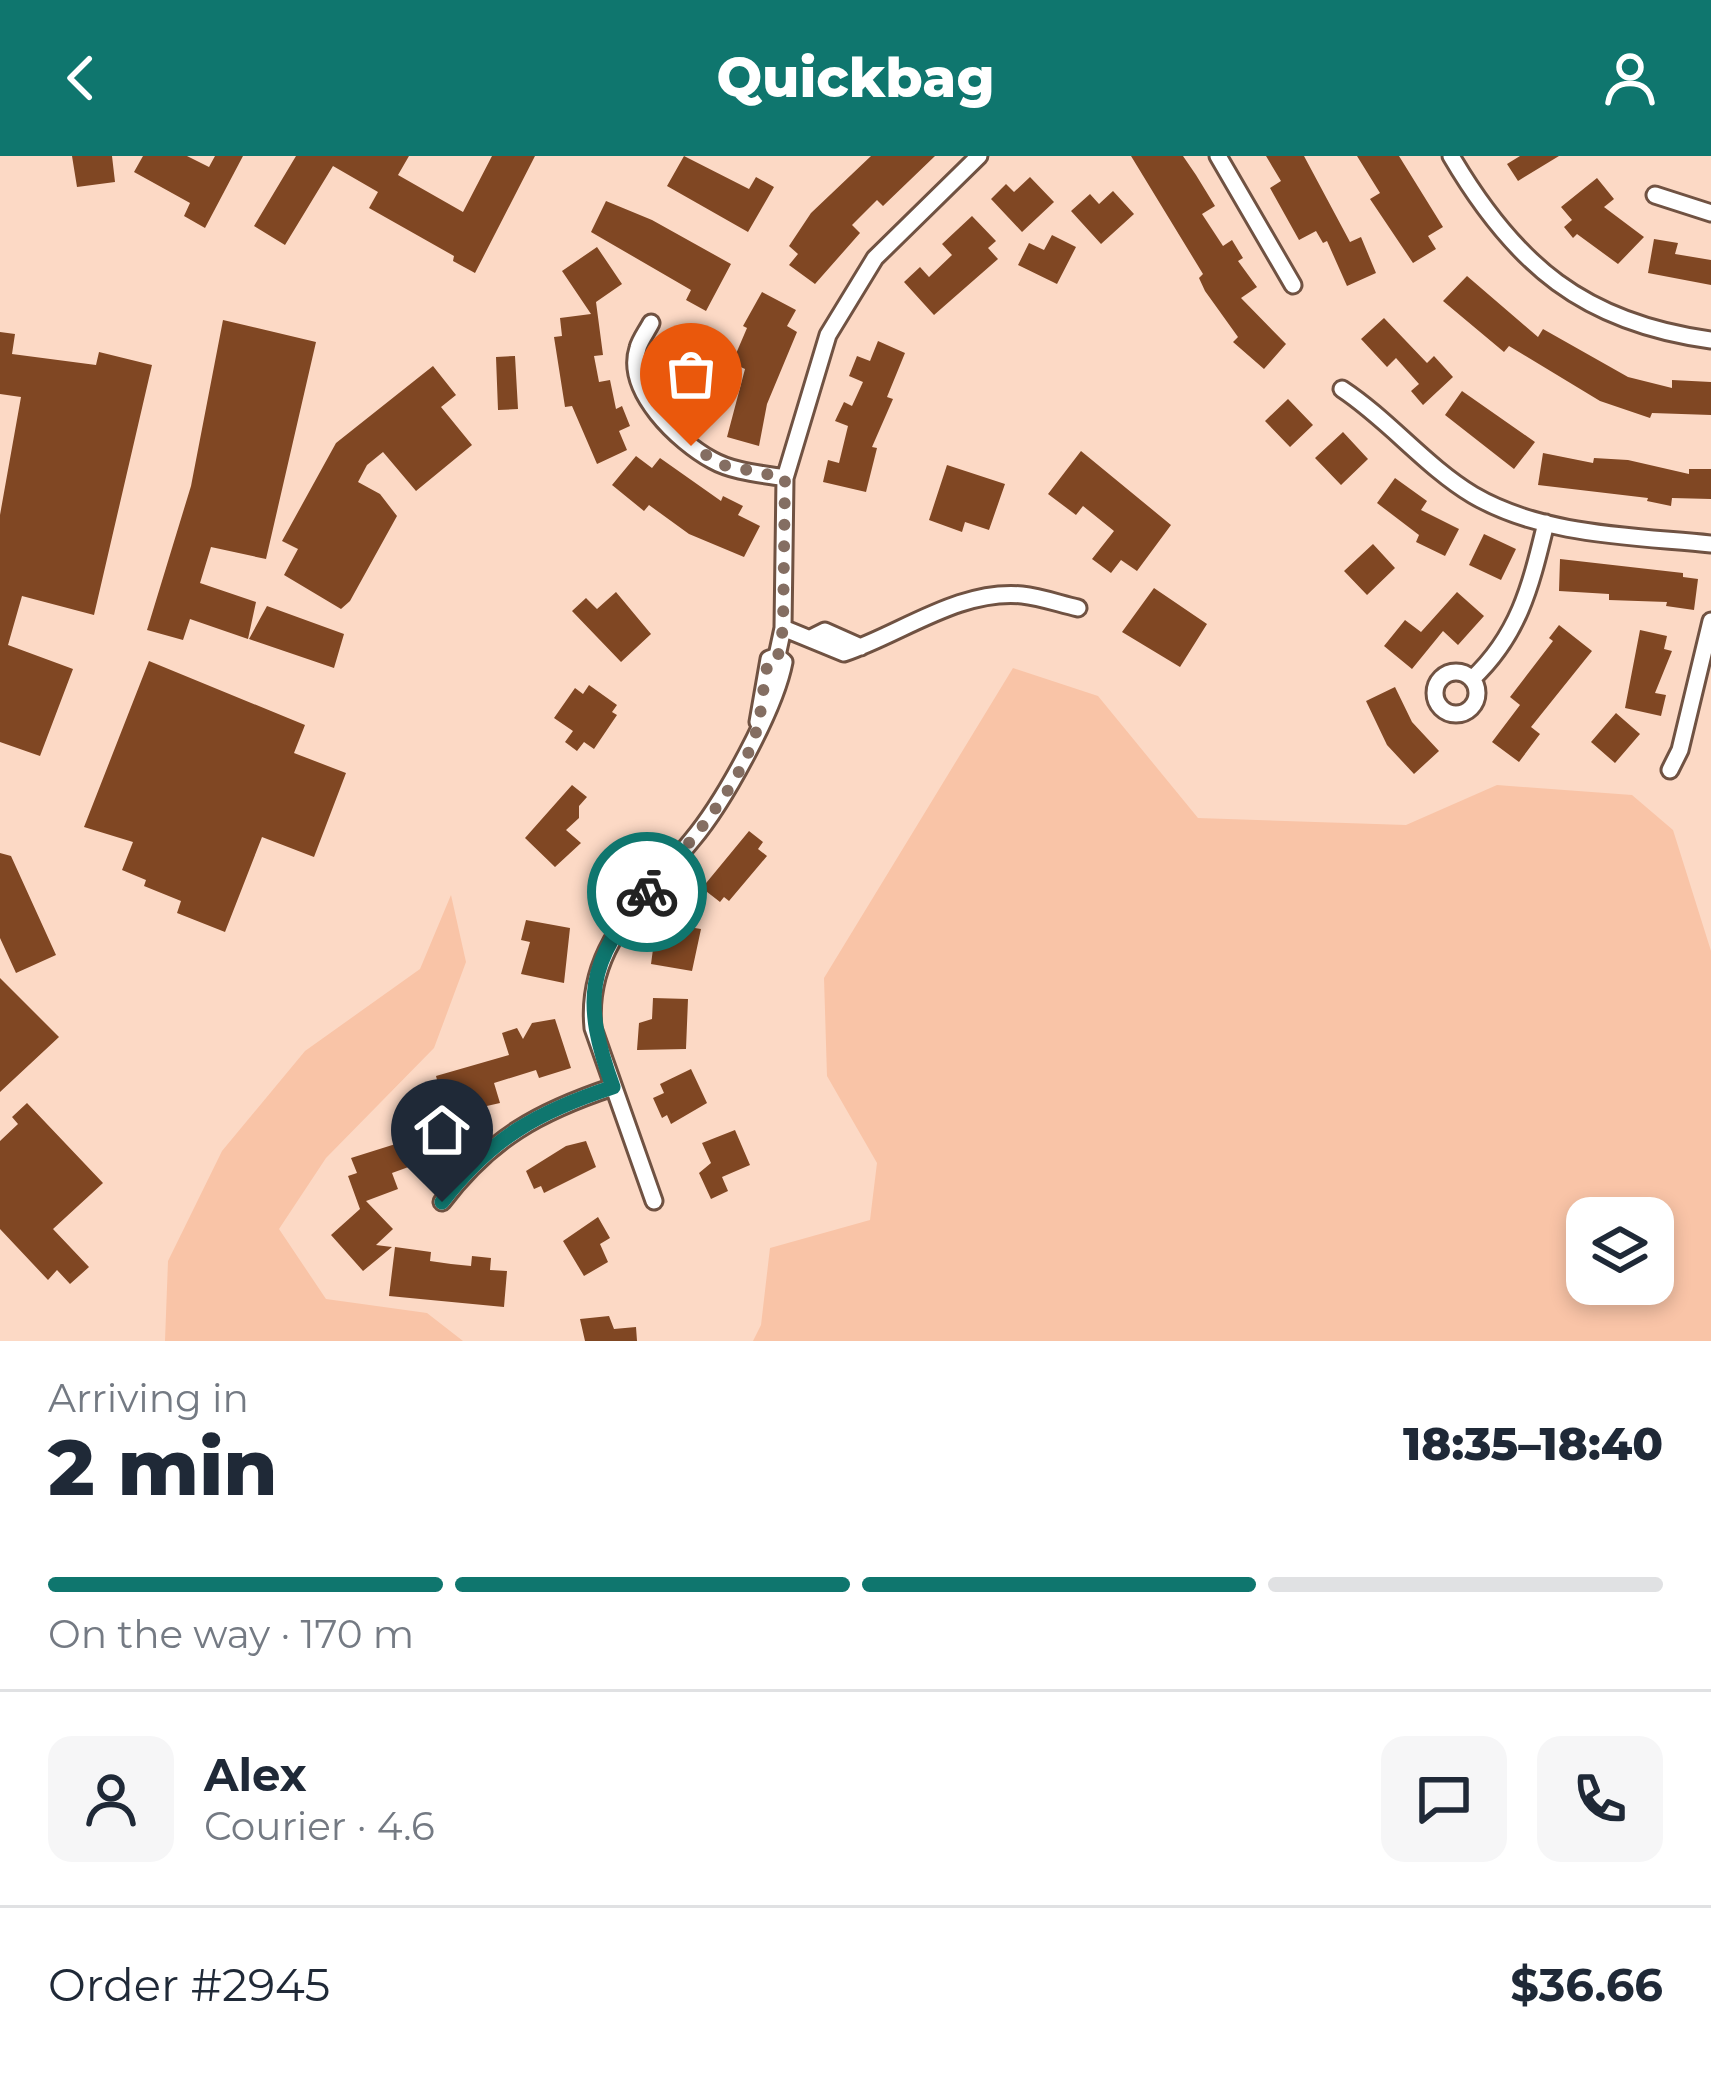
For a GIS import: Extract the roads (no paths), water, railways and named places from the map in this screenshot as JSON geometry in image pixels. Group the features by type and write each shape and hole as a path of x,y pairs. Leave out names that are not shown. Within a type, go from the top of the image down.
{"street":[{"path":"654,1201 591,1011 607,946 622,921 704,824 758,725 769,659 778,656 783,628 785,478 814,372 850,296 875,258 979,156"},
{"path":"1218,156 1293,285"},
{"path":"1451,156 1495,225 1552,281 1624,320 1711,340"},
{"path":"1655,195 1711,212"},
{"path":"651,323 636,363 657,412 712,460 785,478"},
{"path":"1342,389 1376,411 1473,494 1546,523 1711,544"},
{"path":"1472,679 1514,630 1527,600 1546,523"},
{"path":"783,628 813,637 825,632 861,647 950,607 986,597 1022,595 1078,608"},
{"path":"1670,770 1680,750 1711,620"},
{"path":"442,1202 506,1134 556,1108 613,1087"}]}
